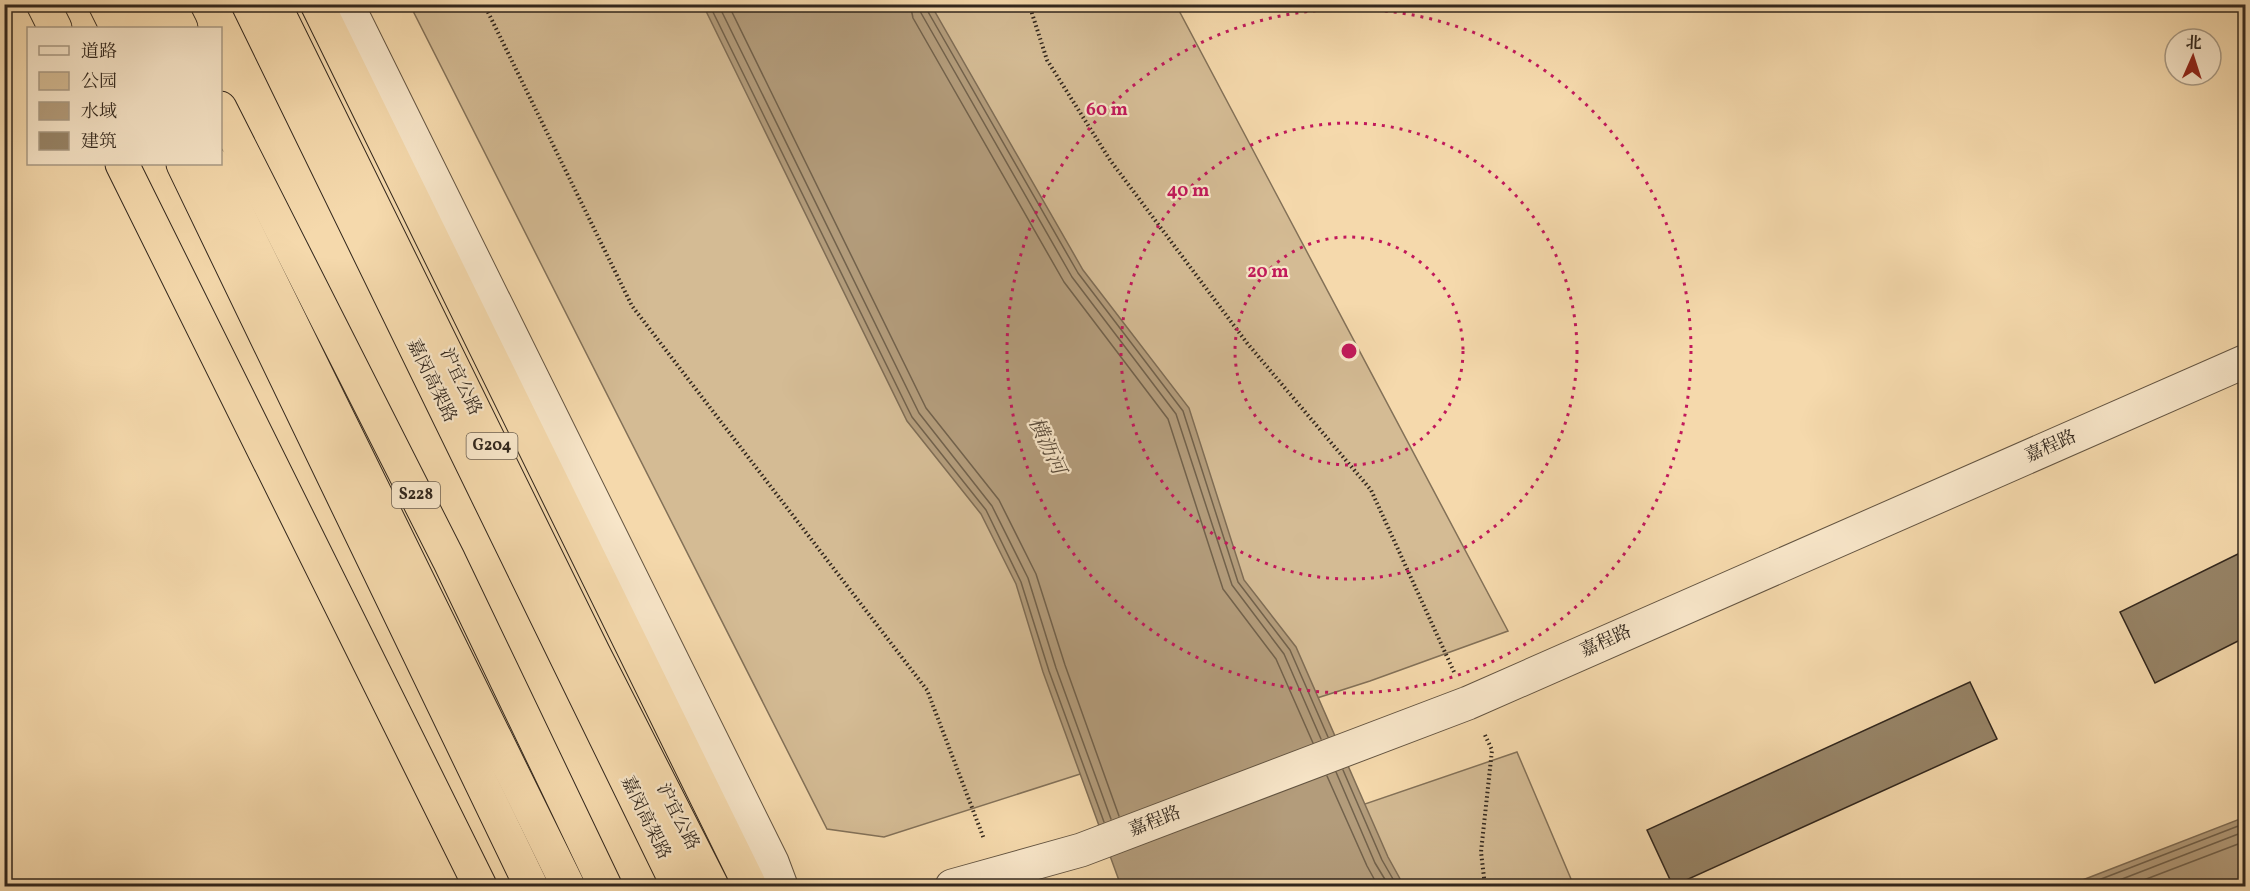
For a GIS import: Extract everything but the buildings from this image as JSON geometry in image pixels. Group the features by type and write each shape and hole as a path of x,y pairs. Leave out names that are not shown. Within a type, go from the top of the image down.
{"highway":[{"path":"43,4 54,27"},
{"path":"105,4 116,27"},
{"path":"135,4 146,27"},
{"path":"169,4 180,27"},
{"name":"嘉闵高架路","path":"248,4 678,886"},
{"name":"沪宜公路","path":"274,4 588,641 712,886"},
{"path":"317,4 748,882"},
{"name":"S228","path":"222,112 449,560 605,886"},
{"path":"122,165 480,886"},
{"path":"183,165 531,886"},
{"path":"213,165 568,886"}],"street":[{"path":"347,4 781,886"},
{"name":"嘉程路","path":"952,886 1082,850 1468,703 2246,361"}],"path":[{"path":"483,4 632,306 927,690 997,874"},
{"path":"1029,4 1047,60 1110,160 1247,343 1371,490 1468,703 1492,750 1481,852 1485,886"}],"green space":[{"path":"410,5 1176,5 1508,631 1370,681 884,837 827,829"},
{"path":"1517,752 1574,886 1125,886"}],"water":[{"name":"横沥河","path":"703,5 931,5 1083,270 1189,408 1244,580 1296,647 1388,857 1404,886 1121,886 1043,672 1016,584 981,514 907,421"},
{"path":"2245,817 2245,886 2067,886"}]}
